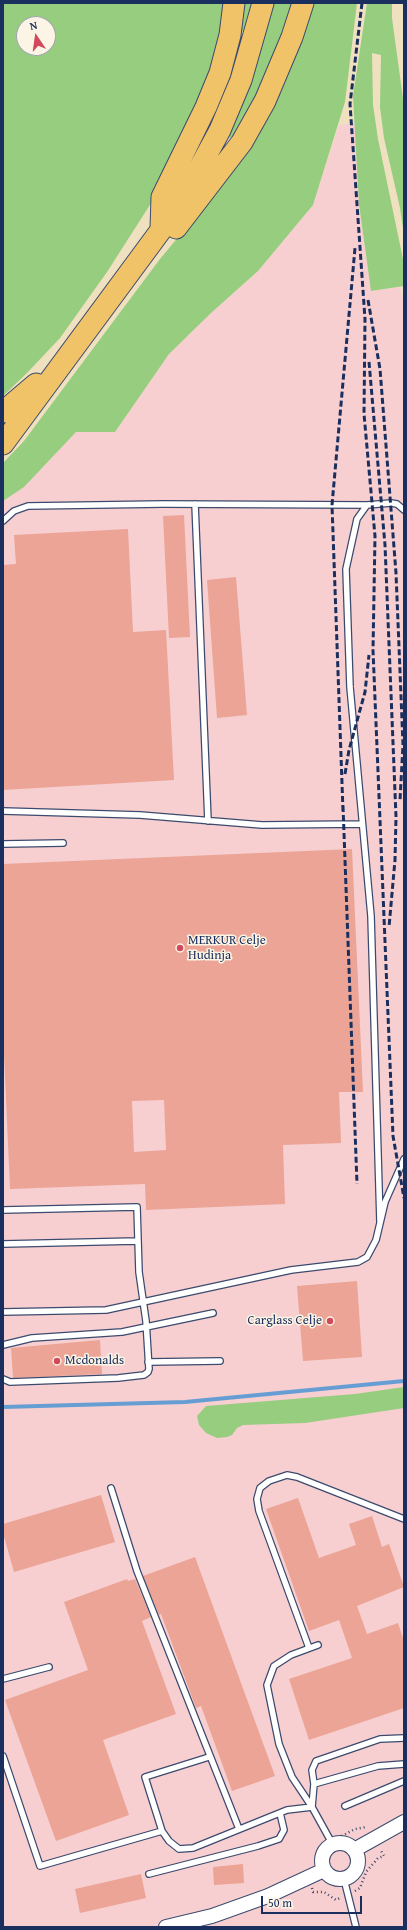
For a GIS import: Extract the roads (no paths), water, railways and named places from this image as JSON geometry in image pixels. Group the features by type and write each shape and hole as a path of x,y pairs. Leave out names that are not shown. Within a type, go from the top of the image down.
{"highway":[{"path":"161,230 162,197 206,107 220,73 230,35 234,3"},
{"path":"3,444 7,424 74,350 161,230 220,130 241,80 263,3"},
{"path":"146,251 167,239 242,142 265,101 292,37 303,3"}],"street":[{"path":"354,1850 404,1822"},
{"path":"332,1843 344,1844 354,1850 358,1861 354,1872 344,1878 333,1878 324,1870 322,1864 324,1852 332,1843"},
{"path":"166,1927 212,1916 268,1896 324,1870"}],"lane":[{"path":"3,521 14,511 28,506 195,504 367,505 391,502 397,504 404,510"},
{"path":"195,504 208,821"},
{"path":"367,505 357,520 346,569 350,687 371,916 380,1222"},
{"path":"3,811 140,816 262,825 362,824"},
{"path":"3,844 63,843"},
{"path":"3,1312 106,1310 291,1270 358,1262 367,1257 376,1240 385,1202 404,1160"},
{"path":"3,1210 137,1207 138,1272 144,1301 148,1362 148,1372 144,1375 118,1378 10,1382 3,1379"},
{"path":"3,1244 137,1241"},
{"path":"3,1345 32,1338 140,1330 146,1326 213,1313"},
{"path":"148,1362 220,1361"},
{"path":"309,1648 259,1511 257,1499 260,1488 270,1481 287,1475 297,1477 404,1519"},
{"path":"111,1488 137,1571 209,1757 240,1829"},
{"path":"318,1645 291,1655 274,1666 267,1685 279,1744 292,1777 312,1807 332,1843"},
{"path":"3,1680 49,1667"},
{"path":"312,1807 314,1784 312,1770 316,1761 380,1739 404,1738"},
{"path":"3,1756 40,1866 162,1831"},
{"path":"209,1757 144,1777 162,1831 169,1841 179,1849 194,1848 287,1810 312,1807"},
{"path":"314,1784 378,1766 404,1764"},
{"path":"345,1806 404,1781"},
{"path":"148,1874 252,1848 279,1839 284,1830 280,1813"},
{"path":"344,1878 356,1927"}],"waterway":[{"path":"3,1407 185,1402 404,1381"}],"railway":[{"path":"362,3 350,104 365,319 364,414 375,536 373,650 393,1136 404,1198"},
{"path":"343,811 332,505 355,248"},
{"path":"368,300 380,369 396,573 403,745 400,800"},
{"path":"369,362 385,545 396,817 395,860 389,927"},
{"path":"345,774 349,750 365,692 369,655"},
{"path":"343,806 357,1184"}],"place":[{"name":"MERKUR Celje Hudinja","path":"180,948"},
{"name":"Carglass Celje","path":"330,1321"},
{"name":"Mcdonalds","path":"57,1361"}]}
